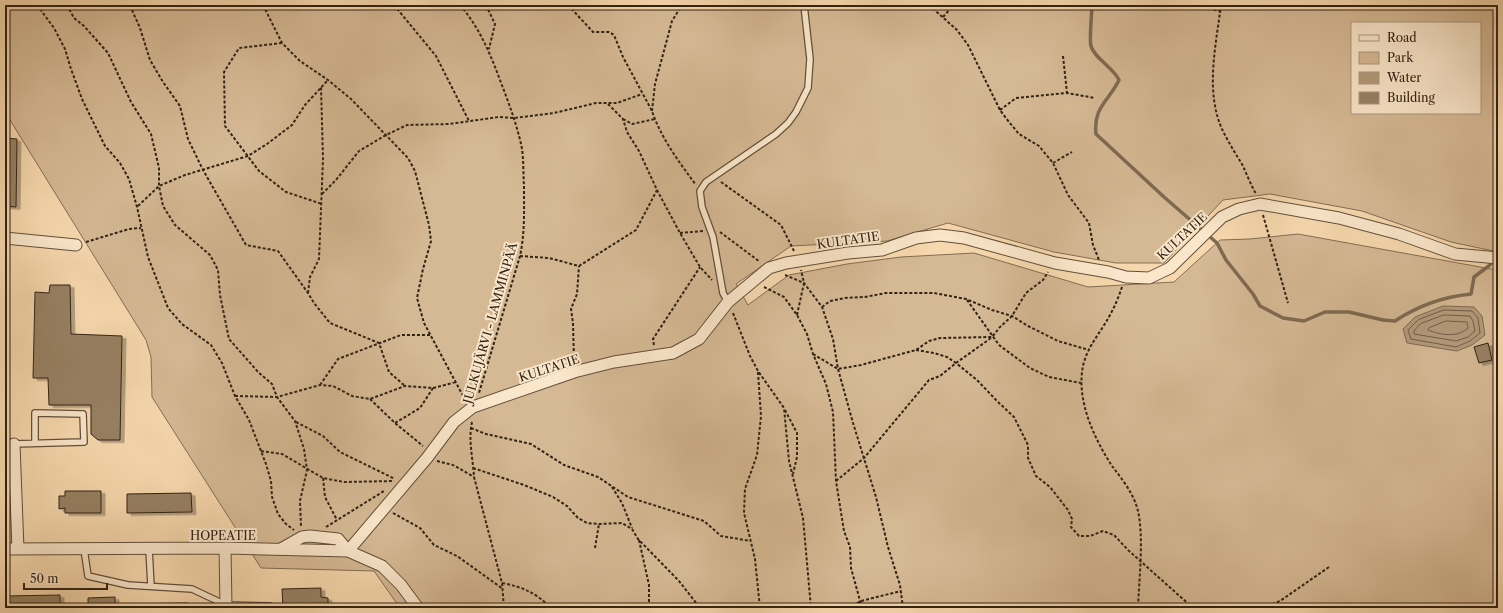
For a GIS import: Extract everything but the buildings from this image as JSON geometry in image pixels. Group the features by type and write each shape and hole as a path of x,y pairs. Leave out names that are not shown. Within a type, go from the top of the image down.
{"street":[{"name":"KULTATIE","path":"348,551 430,456 454,422 473,407 574,372 614,362 673,353 699,339 725,298 756,279 769,268 799,261 848,253 882,250 916,238 940,235 964,238 1055,263 1108,272 1126,277 1149,278 1170,268 1222,217 1239,209 1260,204 1339,218 1399,234 1455,254 1495,257"},
{"path":"5,238 76,245"},
{"path":"14,444 18,550"},
{"path":"281,549 306,537 338,539 348,551"},
{"path":"225,548 226,607"},
{"name":"HOPEATIE","path":"5,549 225,548 348,551 382,566 401,585 418,608"}],"lane":[{"path":"725,298 713,237 702,207 700,191 706,182 776,134 788,123 796,112 808,88 808,36 804,5"},
{"path":"14,444 84,442 82,414 35,413 35,443"},
{"path":"149,548 151,586"},
{"path":"84,549 88,576 128,585 192,589 226,607 270,606"}],"path":[{"path":"37,5 54,28 65,49 82,99 105,146 120,163 129,179 138,207 148,257 168,308 182,324 211,345 227,373 235,396 249,420 271,481 272,497 278,514 286,524 306,537"},
{"path":"40,8 43,5"},
{"path":"67,5 74,18 84,26 108,53 131,102 151,134 159,168 159,186 163,206 175,225 210,255 218,270 220,296 229,339 258,372 272,384 277,397 295,421 304,449 307,470 300,501 306,537"},
{"path":"132,5 132,10 140,28 150,60 180,106 188,139 203,170 246,245 278,251 308,293 314,304 330,323 379,343 389,372 406,386"},
{"path":"263,5 282,43 300,61 328,80 351,99 408,158 415,170 429,225 431,241 417,298 424,323 462,394 473,407"},
{"path":"394,5 436,56 469,121"},
{"name":"JULKUJÄRVI - LAMMINPÄÄ","path":"460,5 469,15 489,50 514,118 521,146 524,218 523,243 482,388 473,407 471,428 474,477 502,583 504,608"},
{"path":"486,5 495,24 489,50"},
{"path":"568,5 594,32 609,32 614,35 620,46 623,57 672,152 700,191"},
{"path":"652,111 656,84 672,22 682,5"},
{"path":"929,5 957,30 968,45 1000,110 1019,134 1039,146 1053,163 1068,195 1089,223 1093,245 1099,259 1108,272"},
{"path":"943,17 953,5"},
{"path":"1194,5 1220,11"},
{"path":"1220,5 1215,47 1214,94 1217,112 1222,129 1260,204 1288,303"},
{"path":"282,43 239,48 224,72 225,126 259,171 286,192 322,204"},
{"path":"1063,56 1067,93"},
{"path":"138,207 159,186 248,156 292,125 305,104 328,80"},
{"path":"308,293 310,277 319,259 323,159 321,87"},
{"path":"1000,110 1016,98 1067,93 1095,98"},
{"path":"322,194 336,180 359,151 386,135 407,125 450,124 500,117 514,118 554,114 596,104 608,104 630,100 642,94"},
{"path":"608,104 623,119 632,124 655,119"},
{"path":"623,119 627,132 639,151 657,190 680,233 700,267 725,298 758,371 784,408 798,433 797,457 793,475"},
{"path":"1053,163 1072,152"},
{"path":"713,177 781,225 799,261 804,283 822,307 833,339 838,369 901,591 903,608"},
{"path":"520,256 549,258 579,266 636,230 657,190"},
{"path":"76,245 129,229 141,228"},
{"path":"680,233 710,229 719,231 769,268 804,283"},
{"path":"836,481 864,458 928,380 940,376 992,337 1012,316 1026,293 1043,280 1055,263"},
{"path":"574,372 573,323 571,310 576,294 579,266"},
{"path":"656,356 653,339 700,267"},
{"path":"1126,277 1110,315 1089,350 1083,365 1081,383 1083,399 1100,446 1128,488 1138,509 1140,529 1138,608"},
{"path":"756,279 765,288 784,297 797,315 807,334 812,354 826,384 833,412 836,481 844,531 850,547 851,568 862,608"},
{"path":"797,315 804,283"},
{"path":"822,307 830,301 844,298 865,297 886,293 934,293 966,299 992,310 1012,316 1058,341 1089,350"},
{"path":"966,299 999,345 1030,368 1049,377 1081,383"},
{"path":"320,385 338,359 401,335 431,335"},
{"path":"812,354 838,369 861,365 916,350 929,341 940,338 992,337"},
{"path":"916,350 947,357 956,363 977,380 996,401 1014,417 1028,445 1028,458 1036,476 1050,487 1068,510 1072,519 1071,527 1079,536 1090,536 1103,531 1114,535 1128,550 1193,608"},
{"path":"758,371 761,416 757,455 745,489 744,513 755,559 760,608"},
{"path":"235,396 277,397 320,385 333,386 352,396 370,399 406,386 433,388 456,382"},
{"path":"395,423 420,408 433,388"},
{"path":"370,399 430,456 453,465 474,477"},
{"path":"784,408 789,461 803,518 810,608"},
{"path":"295,421 323,436 340,452 400,481"},
{"path":"471,428 486,434 532,444 564,465 598,477 628,497 704,521 722,536 751,541"},
{"path":"261,451 282,454 323,478 344,482 400,481"},
{"path":"473,468 524,485 553,497 567,506 578,518 587,523 622,523 632,529"},
{"path":"323,478 325,497 337,520"},
{"path":"394,485 400,481"},
{"path":"610,485 622,503 632,529 638,539 679,581 697,604 704,608"},
{"path":"306,537 387,489"},
{"path":"385,508 420,528 434,545 457,556 503,589"},
{"path":"596,548 599,524"},
{"path":"638,539 649,585 650,608"},
{"path":"1263,608 1280,601 1329,567"},
{"path":"502,583 519,586 540,598 551,608"},
{"path":"848,608 861,601 901,591"}],"green space":[{"path":"5,5 1498,5 1498,252 1451,242 1362,211 1270,194 1223,200 1164,263 1116,263 1054,252 948,223 887,241 791,246 736,284 748,305 789,275 847,264 901,257 974,253 1088,287 1174,282 1220,240 1250,239 1298,234 1497,270 1498,264 1498,608 400,608 374,571 261,568 152,397 151,357 146,340 5,112"}],"water":[{"path":"1443,306 1474,307 1482,316 1485,335 1472,345 1457,351 1407,343 1403,329 1415,317"}],"waterway":[{"path":"1092,5 1090,33 1091,46 1096,55 1113,71 1119,80 1099,111 1097,117 1096,134 1164,197 1217,243 1226,260 1253,294 1260,306 1283,318 1304,321 1325,312 1349,312 1383,320 1395,321 1422,306 1450,297 1471,294 1474,277 1490,265 1494,260"}]}
